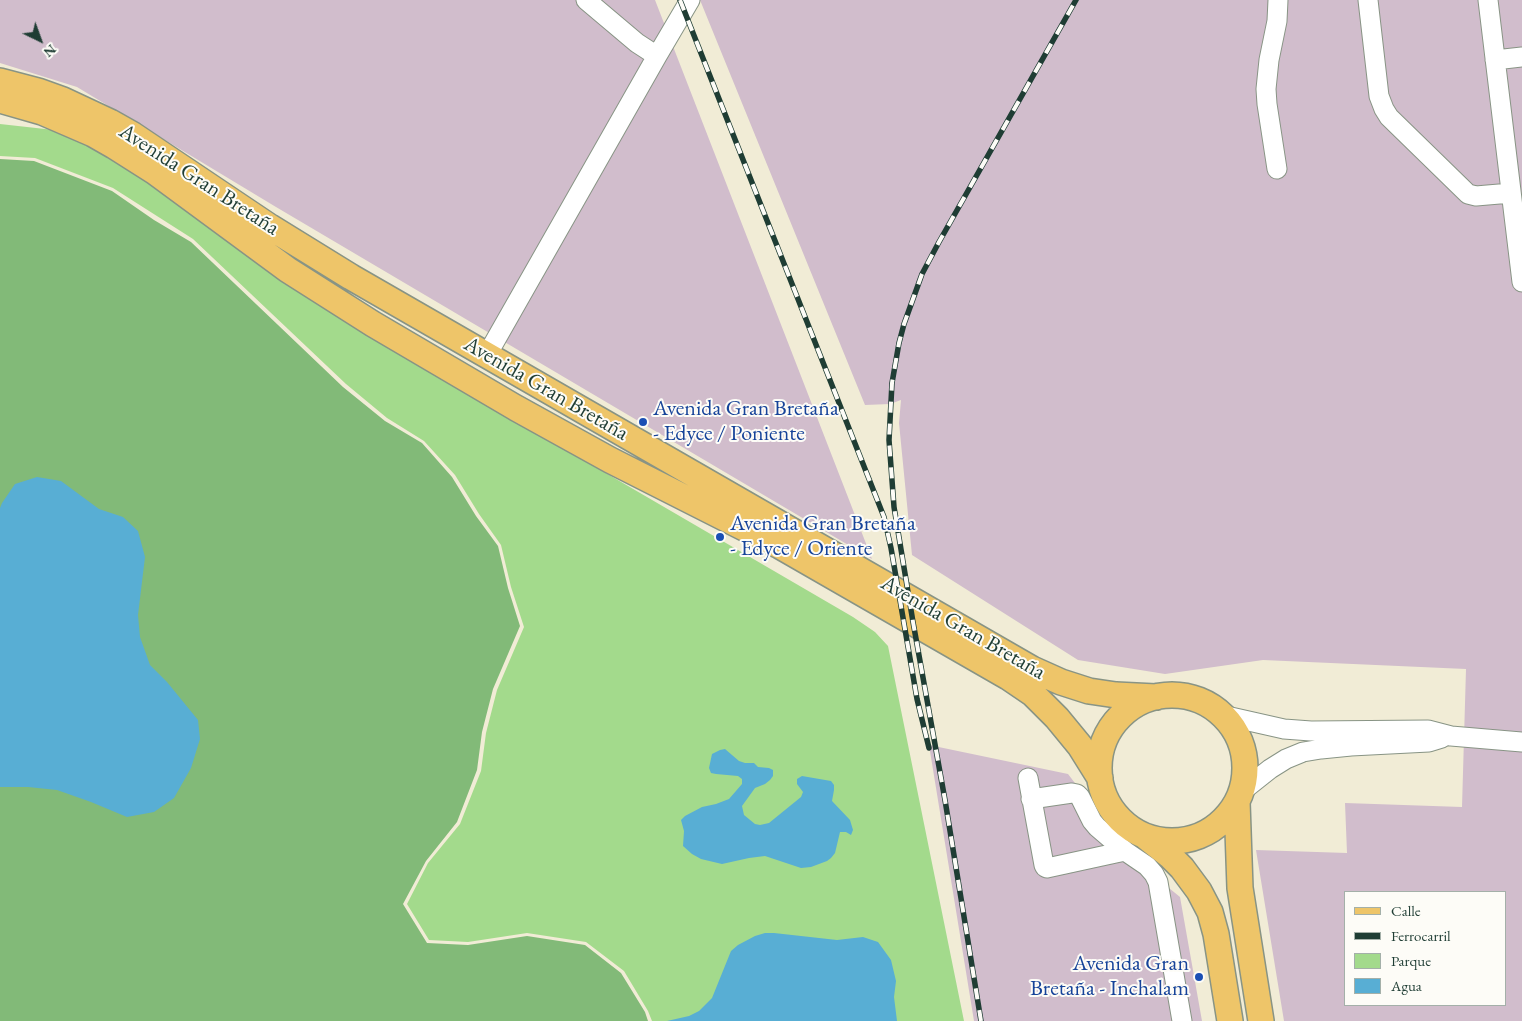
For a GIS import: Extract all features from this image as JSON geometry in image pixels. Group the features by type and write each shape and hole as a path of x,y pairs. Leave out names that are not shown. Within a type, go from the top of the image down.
{"main road":[{"name":"Avenida Gran Bretaña","path":"0,81 63,100 118,126 270,227 351,277 1032,669 1061,682 1090,691 1121,696 1156,697"},
{"name":"Avenida Gran Bretaña","path":"0,100 42,112 93,134 132,157 313,287 516,408 610,460 780,546 1008,677 1033,694 1057,718 1080,746 1100,778"},
{"path":"488,355 488,366 494,378 516,408"},
{"path":"1230,1021 1216,934 1207,906 1199,891 1182,868 1164,851 1146,837 1131,829 1112,810 1104,795 1100,778 1099,759 1101,749 1115,723 1122,715 1138,704 1156,697 1176,695 1196,699 1210,706 1222,715 1235,731 1243,751 1245,772 1239,797 1240,888 1261,1021"},
{"path":"1146,837 1172,841 1198,836 1217,826 1225,819 1239,797"}],"street":[{"path":"586,0 637,43 657,56"},
{"path":"488,355 690,0"},
{"path":"1277,169 1266,89 1269,60 1277,21 1278,0"},
{"path":"1368,0 1379,96 1389,116 1468,194 1476,196 1511,193"},
{"path":"1488,0 1522,282"},
{"path":"1495,60 1522,57"},
{"path":"1222,715 1284,729 1311,731 1428,730 1451,736 1522,742"},
{"path":"1239,797 1270,769 1286,759 1303,752 1351,746 1429,742 1451,736"},
{"path":"1028,778 1045,867 1125,851"},
{"path":"1032,800 1072,793 1077,794 1097,827 1125,851 1147,866 1154,874 1158,882 1182,1021"}],"shaded area":[{"path":"0,0 655,0 872,559 276,207 77,87 0,63"},
{"path":"700,0 1522,0 1522,1021 1284,1021 1256,850 1347,853 1345,803 1462,807 1466,669 1263,660 1165,674 1078,660 912,555 899,423 901,400 890,404 865,405"},
{"path":"929,745 1068,774 1142,866 1180,897 1202,1021 974,1021"}],"green space":[{"path":"0,124 63,131 137,174 176,201 227,241 343,320 853,617 875,632 888,646 964,1021 652,1021 624,971 586,942 527,933 468,942 429,940 407,904 428,863 460,824 481,771 486,733 497,690 524,627 511,587 501,545 455,475 424,441 387,418 346,384 193,239 113,188 35,158 0,156"},
{"path":"0,159 34,161 112,191 154,220 191,242 343,387 385,421 422,443 452,477 476,516 498,546 520,626 493,689 482,732 477,770 457,822 426,861 403,904 427,943 468,945 527,936 585,945 621,973 645,1012 648,1021 0,1021"}],"water":[{"path":"37,477 61,481 99,509 123,517 138,531 145,557 138,615 140,637 150,665 167,682 198,720 200,739 191,768 174,798 154,812 127,817 57,790 0,787 0,508 15,484"},
{"path":"725,749 739,761 754,763 758,767 773,770 773,776 770,780 755,788 742,806 744,815 755,824 769,823 801,797 803,792 797,784 797,779 802,776 831,781 834,785 832,801 850,820 853,830 851,835 846,832 840,832 835,853 831,858 811,867 801,868 765,856 722,864 701,859 692,854 683,846 684,831 681,820 702,807 729,799 742,784 742,779 738,776 711,773 709,768 712,754"},
{"path":"765,933 837,940 863,937 878,942 891,960 896,981 894,997 897,1021 667,1021 689,1016 699,1011 712,998 731,951 755,936"}],"railway":[{"path":"680,0 884,517 917,699 929,748"},
{"path":"981,1021 894,507 889,440 892,383 904,324 922,274 1076,0"}],"place":[{"name":"Avenida Gran Bretaña - Edyce / Poniente","path":"643,422"},
{"name":"Avenida Gran Bretaña - Edyce / Oriente","path":"720,537"},
{"name":"Avenida Gran Bretaña - Inchalam","path":"1199,977"}]}
